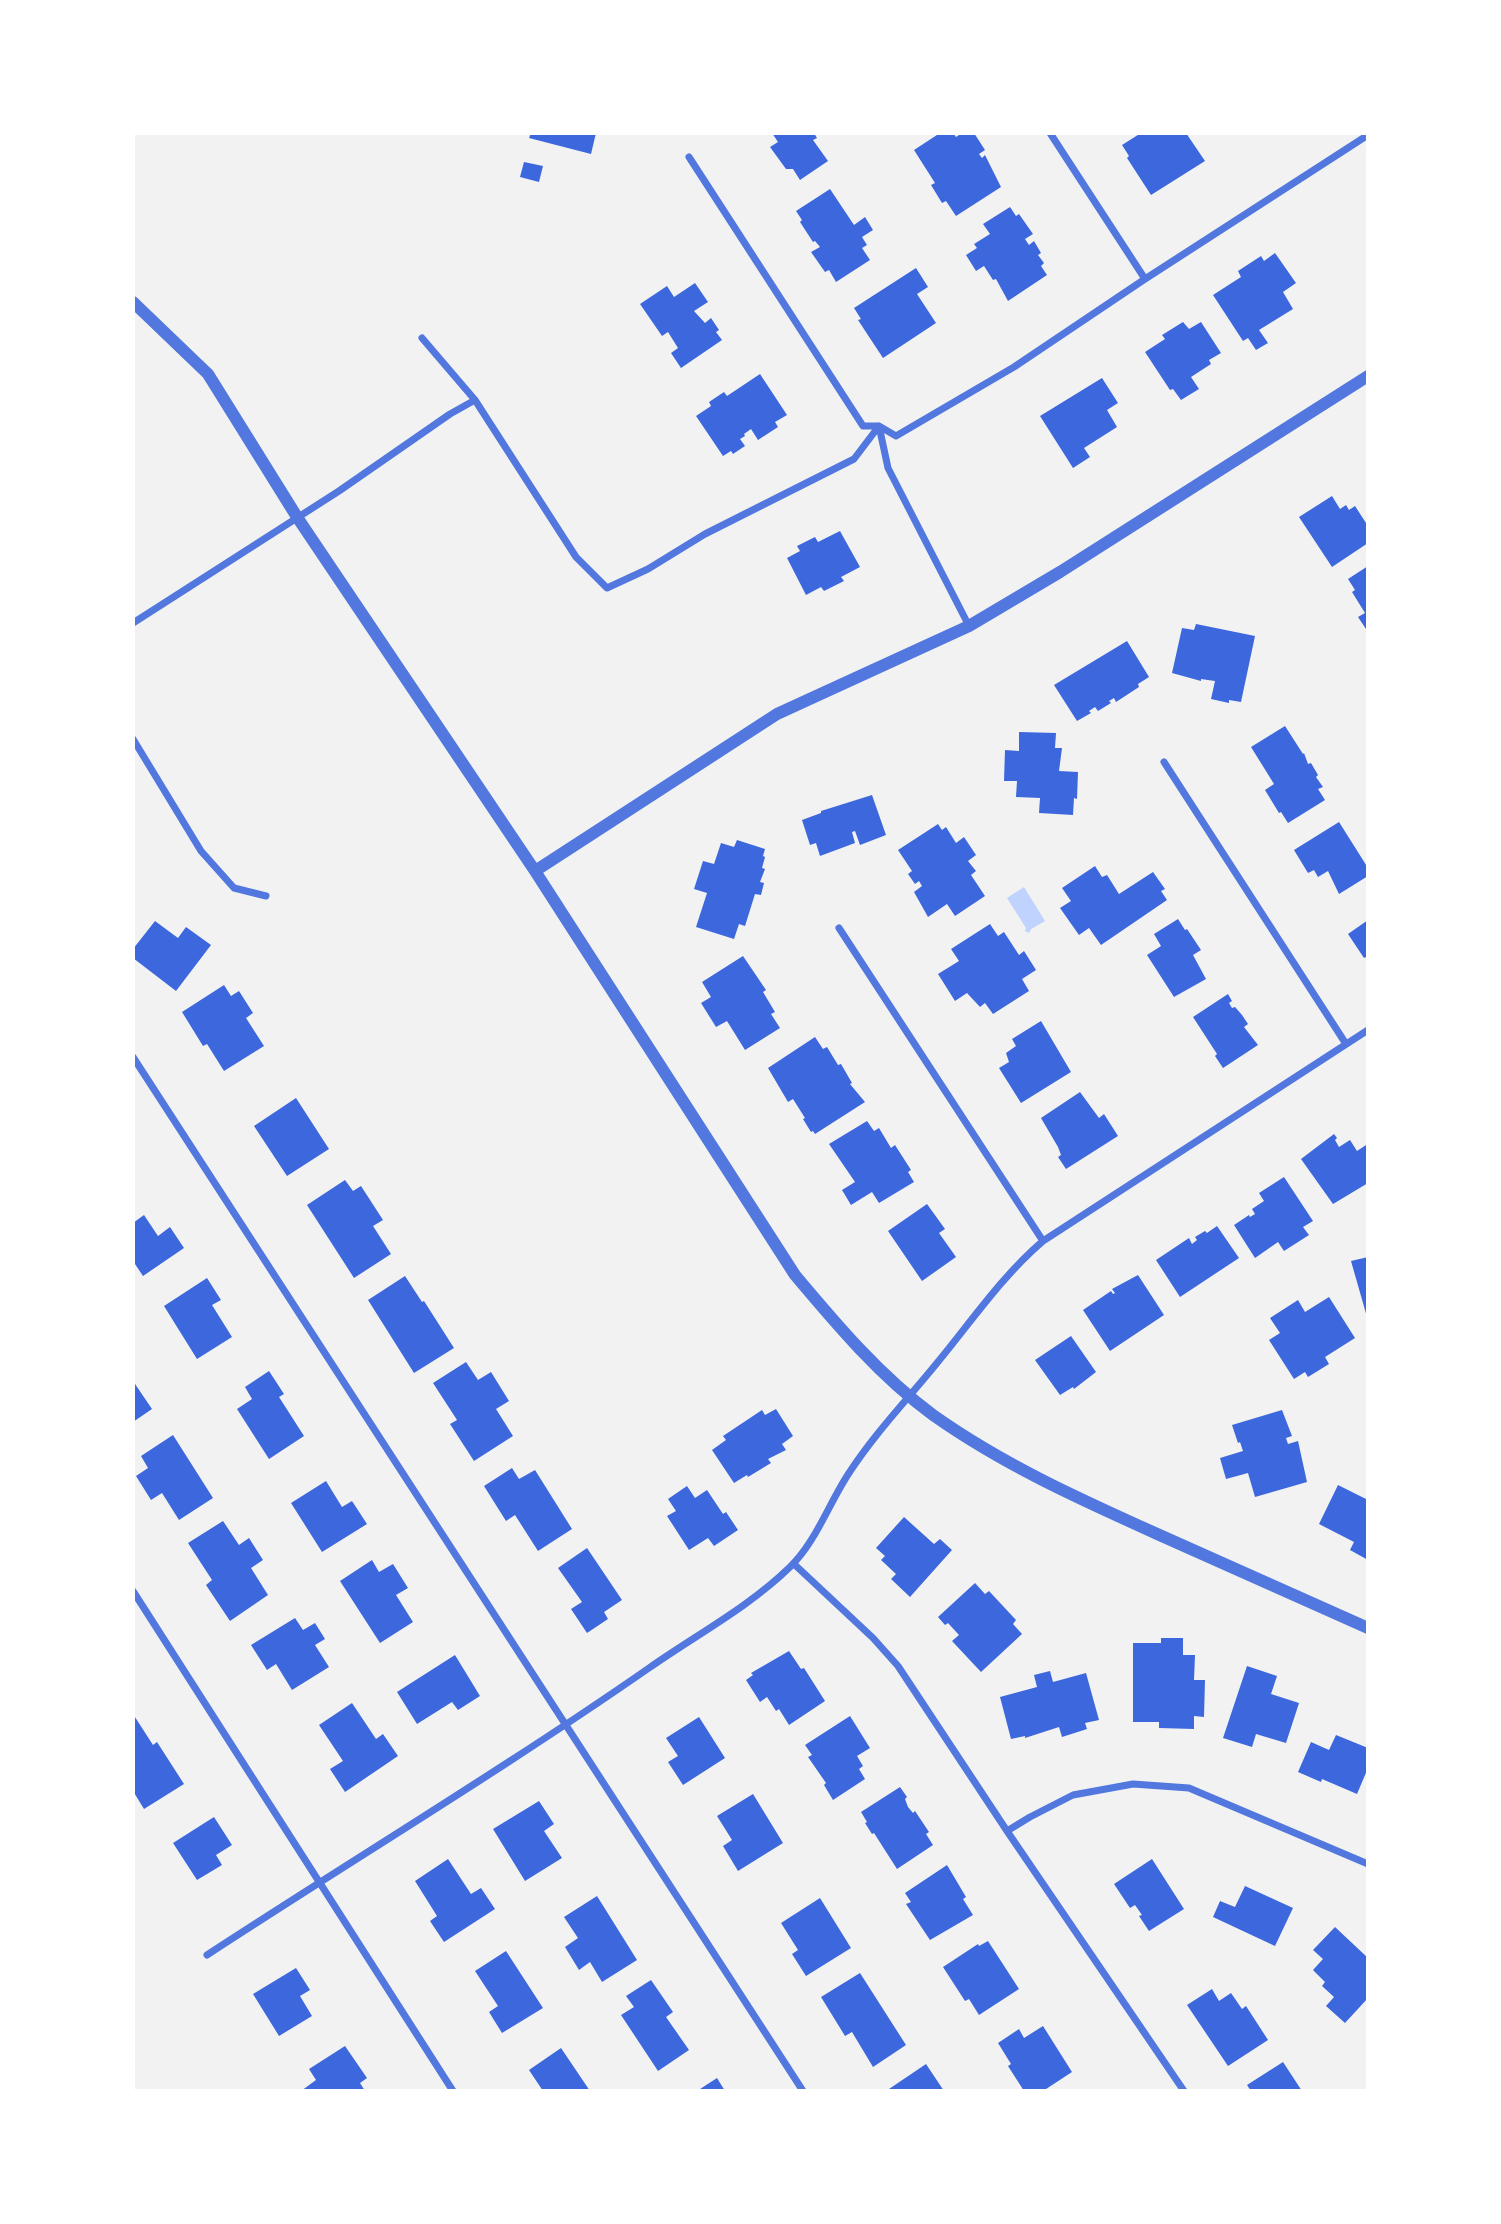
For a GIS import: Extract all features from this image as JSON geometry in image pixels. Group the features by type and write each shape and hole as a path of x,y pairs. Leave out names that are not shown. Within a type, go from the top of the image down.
{"street":[{"path":"1050,133 1145,279"},
{"path":"690,157 863,426 879,426 896,436 1014,367 1368,135"},
{"path":"133,302 208,374 298,517 536,872 795,1275 835,1324 909,1395 996,1457 1069,1495 1368,1628"},
{"path":"422,338 475,400 576,557 607,588 648,569 705,534 854,459 879,426"},
{"path":"536,872 777,714 969,626 1060,572 1367,379"},
{"path":"133,623 475,400"},
{"path":"879,426 888,468 969,626"},
{"path":"133,739 201,851 234,888 266,896"},
{"path":"1164,762 1346,1044"},
{"path":"839,928 1042,1241"},
{"path":"207,1955 567,1725 769,1588 794,1564 809,1543 848,1474 881,1427 1021,1259 1042,1241 1368,1030"},
{"path":"133,1058 803,2091"},
{"path":"794,1564 873,1638 898,1666 1184,2091"},
{"path":"133,1591 453,2091"},
{"path":"1007,1831 1073,1795 1133,1784 1189,1788 1368,1864"}],"water":[{"path":"1024,887 1045,921 1029,933 1025,931 1026,928 1007,898"}],"building":[{"path":"531,133 596,133 591,154 529,138"},
{"path":"772,133 814,133 817,138 813,140 828,161 800,180 793,169 786,169 770,147 778,142"},
{"path":"940,133 953,133 956,137 962,133 974,133 985,150 979,154 982,158 985,155 1001,187 956,216 946,201 942,203 931,185 935,183 914,150"},
{"path":"1141,133 1186,133 1205,161 1151,195 1127,158 1129,156 1122,145"},
{"path":"524,162 543,166 539,182 520,177"},
{"path":"830,189 854,225 865,217 873,230 862,237 867,245 862,248 870,260 836,282 829,270 825,272 811,252 820,247 813,242 796,211"},
{"path":"1010,207 1016,216 1019,214 1033,234 1025,239 1029,245 1034,241 1041,253 1038,255 1044,263 1041,266 1047,275 1008,301 996,279 993,280 984,266 976,271 966,255 977,248 974,244 990,234 983,224"},
{"path":"1275,253 1296,283 1283,292 1293,309 1259,330 1268,343 1256,350 1248,338 1243,341 1213,295 1241,277 1238,271 1261,256 1264,261"},
{"path":"916,268 928,287 917,294 936,323 883,358 858,320 861,319 854,308"},
{"path":"695,283 708,302 694,311 705,323 711,318 722,340 681,368 671,353 678,348 668,332 662,336 640,304 667,286 674,297"},
{"path":"1183,322 1189,329 1201,322 1221,353 1209,360 1211,364 1191,377 1199,389 1181,400 1173,389 1170,390 1145,352 1165,339 1162,335"},
{"path":"760,374 787,415 775,422 778,427 758,440 751,429 740,439 745,446 733,454 731,451 723,456 696,416 711,406 709,402 724,392 727,396"},
{"path":"1102,378 1118,403 1107,410 1117,427 1084,448 1090,457 1073,468 1040,416"},
{"path":"1332,496 1340,509 1346,505 1349,510 1355,506 1368,526 1368,543 1332,567 1299,517"},
{"path":"840,531 860,567 841,577 844,581 824,591 821,587 806,595 787,558 800,551 797,546 815,537 818,542"},
{"path":"1368,566 1368,632 1358,617 1365,613 1352,592 1355,590 1348,579"},
{"path":"1196,624 1255,636 1241,702 1229,700 1229,703 1211,699 1215,681 1201,681 1172,673 1182,628 1194,630"},
{"path":"1127,641 1149,677 1116,702 1114,698 1098,711 1095,707 1089,711 1091,713 1077,721 1054,685"},
{"path":"1285,726 1304,753 1308,764 1311,763 1318,775 1316,777 1323,787 1318,789 1325,800 1288,823 1265,790 1274,784 1251,747"},
{"path":"1019,732 1056,733 1055,748 1062,748 1059,771 1078,772 1077,799 1074,798 1073,815 1039,813 1040,798 1016,797 1017,781 1004,781 1005,750 1019,751"},
{"path":"872,795 886,835 860,845 855,831 852,832 855,843 820,856 816,843 810,845 802,820"},
{"path":"1339,822 1368,868 1368,876 1339,894 1328,871 1318,877 1314,870 1308,873 1294,850"},
{"path":"938,824 942,830 946,827 956,843 964,837 976,855 968,861 976,871 971,875 985,896 955,916 947,904 928,917 914,892 922,886 919,881 915,884 908,874 912,871 898,850"},
{"path":"737,840 765,849 762,868 765,869 760,882 764,883 761,895 755,894 745,926 739,924 734,939 696,927 707,893 694,889 703,861 714,864 721,843 734,847"},
{"path":"1095,866 1102,877 1107,875 1119,894 1153,872 1165,889 1161,891 1167,900 1101,945 1089,928 1079,935 1060,908 1071,901 1062,888"},
{"path":"1178,919 1201,950 1193,955 1206,979 1174,997 1147,955 1161,946 1154,934"},
{"path":"1368,920 1368,956 1364,958 1348,934"},
{"path":"155,921 178,938 186,927 211,945 176,991 133,958 133,949"},
{"path":"990,924 998,936 1004,932 1019,955 1024,951 1036,970 1022,979 1029,991 993,1014 985,1003 980,1007 967,993 955,1001 938,974 959,961 951,949"},
{"path":"743,956 766,990 763,992 775,1012 771,1014 780,1028 745,1050 727,1021 716,1027 701,1003 711,997 702,982"},
{"path":"224,985 231,996 239,991 253,1013 246,1018 264,1046 224,1071 207,1044 203,1046 182,1012"},
{"path":"1228,994 1232,1001 1229,1003 1242,1015 1248,1024 1244,1027 1258,1045 1223,1068 1193,1017"},
{"path":"1041,1021 1071,1072 1021,1103 999,1068 1009,1062 1006,1053 1016,1046 1012,1039"},
{"path":"815,1037 823,1049 827,1047 838,1065 841,1064 852,1083 850,1084 865,1102 815,1134 811,1132 793,1099 788,1102 768,1068"},
{"path":"1080,1092 1099,1118 1104,1114 1118,1136 1066,1169 1058,1157 1061,1155 1058,1147 1041,1118"},
{"path":"296,1098 329,1149 287,1176 254,1126"},
{"path":"867,1121 874,1131 879,1128 891,1148 895,1145 911,1170 908,1172 914,1182 879,1203 872,1192 851,1205 842,1190 855,1182 829,1144"},
{"path":"1334,1134 1339,1147 1350,1140 1357,1151 1366,1145 1368,1183 1333,1204 1301,1159"},
{"path":"1284,1177 1313,1221 1303,1227 1309,1235 1284,1251 1278,1242 1255,1258 1234,1225 1255,1214 1252,1209 1264,1201 1259,1193"},
{"path":"345,1180 353,1191 361,1186 383,1220 373,1226 391,1254 354,1278 307,1205"},
{"path":"927,1204 945,1229 939,1233 956,1257 922,1281 888,1231"},
{"path":"144,1215 158,1236 170,1227 184,1248 143,1276 133,1261 133,1223"},
{"path":"1217,1226 1239,1258 1180,1297 1156,1260 1189,1238 1192,1244 1197,1240 1195,1237"},
{"path":"1368,1257 1368,1317 1367,1317 1351,1261"},
{"path":"1138,1275 1164,1315 1110,1351 1083,1310 1111,1291 1115,1293 1112,1289"},
{"path":"405,1276 454,1348 414,1373 368,1300"},
{"path":"207,1278 221,1300 212,1305 232,1337 197,1359 164,1306"},
{"path":"1329,1297 1355,1338 1325,1357 1329,1364 1308,1377 1305,1372 1294,1379 1269,1340 1280,1333 1270,1318 1298,1300 1305,1312"},
{"path":"1071,1336 1096,1372 1074,1389 1073,1387 1060,1395 1035,1360"},
{"path":"466,1362 478,1380 491,1372 509,1401 496,1409 513,1436 474,1461 450,1424 457,1420 433,1383"},
{"path":"269,1371 284,1394 279,1397 304,1436 269,1459 237,1409 252,1399 245,1387"},
{"path":"133,1381 152,1409 133,1422"},
{"path":"776,1409 793,1436 782,1444 786,1450 768,1459 771,1463 734,1483 712,1450 726,1440 723,1436 762,1410 765,1415"},
{"path":"1282,1410 1292,1436 1286,1438 1288,1444 1298,1441 1307,1482 1255,1497 1248,1473 1226,1479 1220,1458 1243,1451 1232,1425"},
{"path":"173,1435 213,1498 179,1520 162,1493 151,1500 136,1476 148,1468 141,1456"},
{"path":"512,1468 519,1479 535,1470 572,1529 538,1551 515,1515 506,1521 484,1486"},
{"path":"326,1481 342,1507 352,1501 367,1524 322,1552 291,1503"},
{"path":"1338,1485 1368,1500 1368,1560 1350,1550 1354,1542 1319,1524"},
{"path":"687,1486 695,1498 707,1490 738,1530 714,1546 708,1538 689,1550 667,1516 676,1511 668,1499"},
{"path":"904,1517 934,1544 940,1539 952,1550 910,1597 891,1579 896,1574 881,1560 885,1556 876,1548"},
{"path":"223,1521 239,1545 249,1538 263,1560 251,1568 268,1595 230,1621 206,1585 212,1580 188,1543"},
{"path":"587,1548 622,1600 604,1612 608,1619 587,1633 571,1609 582,1602 558,1568"},
{"path":"372,1560 379,1572 393,1564 408,1588 396,1595 413,1622 380,1643 340,1581"},
{"path":"975,1583 985,1594 989,1591 1016,1620 1013,1624 1022,1634 981,1672 952,1641 959,1635 938,1617"},
{"path":"295,1618 303,1630 315,1623 325,1639 315,1645 329,1667 292,1690 276,1664 267,1670 251,1645"},
{"path":"1161,1638 1183,1638 1183,1655 1195,1655 1194,1680 1205,1680 1204,1717 1194,1716 1194,1729 1159,1728 1159,1722 1133,1722 1133,1643 1161,1643"},
{"path":"789,1651 801,1669 804,1668 825,1701 789,1725 767,1697 760,1702 746,1680 753,1675 751,1673"},
{"path":"455,1655 480,1696 458,1710 452,1702 417,1724 397,1692"},
{"path":"1247,1666 1277,1676 1271,1694 1299,1703 1286,1743 1256,1734 1252,1747 1223,1738"},
{"path":"1050,1671 1053,1682 1086,1673 1099,1720 1085,1723 1087,1729 1062,1737 1059,1727 1025,1738 1011,1739 1000,1697 1037,1687 1034,1675"},
{"path":"352,1703 376,1739 383,1734 398,1756 345,1792 330,1769 343,1761 319,1725"},
{"path":"133,1714 153,1745 157,1742 184,1784 144,1809 133,1791"},
{"path":"850,1716 870,1748 857,1756 863,1766 859,1769 865,1779 833,1800 824,1785 826,1783 808,1757 812,1755 805,1745"},
{"path":"699,1717 725,1758 683,1785 668,1762 678,1756 666,1738"},
{"path":"1336,1735 1368,1748 1368,1768 1357,1794 1298,1772 1311,1742 1329,1750"},
{"path":"900,1787 907,1797 905,1799 908,1807 913,1813 915,1811 929,1832 926,1834 933,1845 897,1869 865,1823 867,1822 861,1812"},
{"path":"753,1794 783,1843 738,1871 723,1846 732,1840 717,1816"},
{"path":"539,1801 554,1824 544,1831 562,1858 525,1881 493,1829"},
{"path":"214,1817 232,1845 216,1855 222,1865 197,1880 173,1843"},
{"path":"448,1859 471,1894 481,1888 495,1909 444,1942 430,1921 437,1916 415,1881"},
{"path":"1152,1859 1184,1909 1149,1931 1135,1905 1130,1908 1114,1884"},
{"path":"947,1865 973,1915 930,1940 906,1904 911,1902 905,1893"},
{"path":"1245,1886 1293,1908 1275,1946 1213,1917 1220,1901 1235,1907"},
{"path":"597,1896 637,1960 602,1982 590,1962 579,1970 565,1947 578,1938 564,1917"},
{"path":"820,1898 851,1948 806,1976 792,1954 798,1950 781,1923"},
{"path":"1335,1927 1368,1958 1368,1998 1345,2023 1326,2006 1334,1997 1322,1986 1325,1982 1313,1970 1323,1959 1313,1950"},
{"path":"988,1941 1019,1989 979,2015 969,1999 965,2001 943,1967 978,1944 979,1946"},
{"path":"506,1951 543,2008 502,2033 489,2012 498,2006 475,1971"},
{"path":"296,1968 310,1990 300,1996 312,2016 279,2036 253,1994"},
{"path":"860,1973 906,2045 873,2067 852,2032 845,2036 821,1997"},
{"path":"651,1980 673,2012 666,2017 689,2050 658,2071 621,2015 634,2007 626,1996"},
{"path":"1212,1989 1219,2001 1231,1993 1242,2009 1246,2006 1268,2040 1228,2066 1187,2005"},
{"path":"1043,2026 1072,2072 1043,2091 1024,2091 1008,2066 1011,2064 998,2043 1019,2029 1024,2038"},
{"path":"345,2046 367,2078 360,2083 365,2091 301,2091 316,2080 309,2069"},
{"path":"561,2048 590,2091 543,2091 529,2070"},
{"path":"1283,2062 1302,2091 1251,2091 1247,2085"},
{"path":"926,2064 944,2091 886,2091"},
{"path":"717,2078 725,2091 697,2091"}]}
